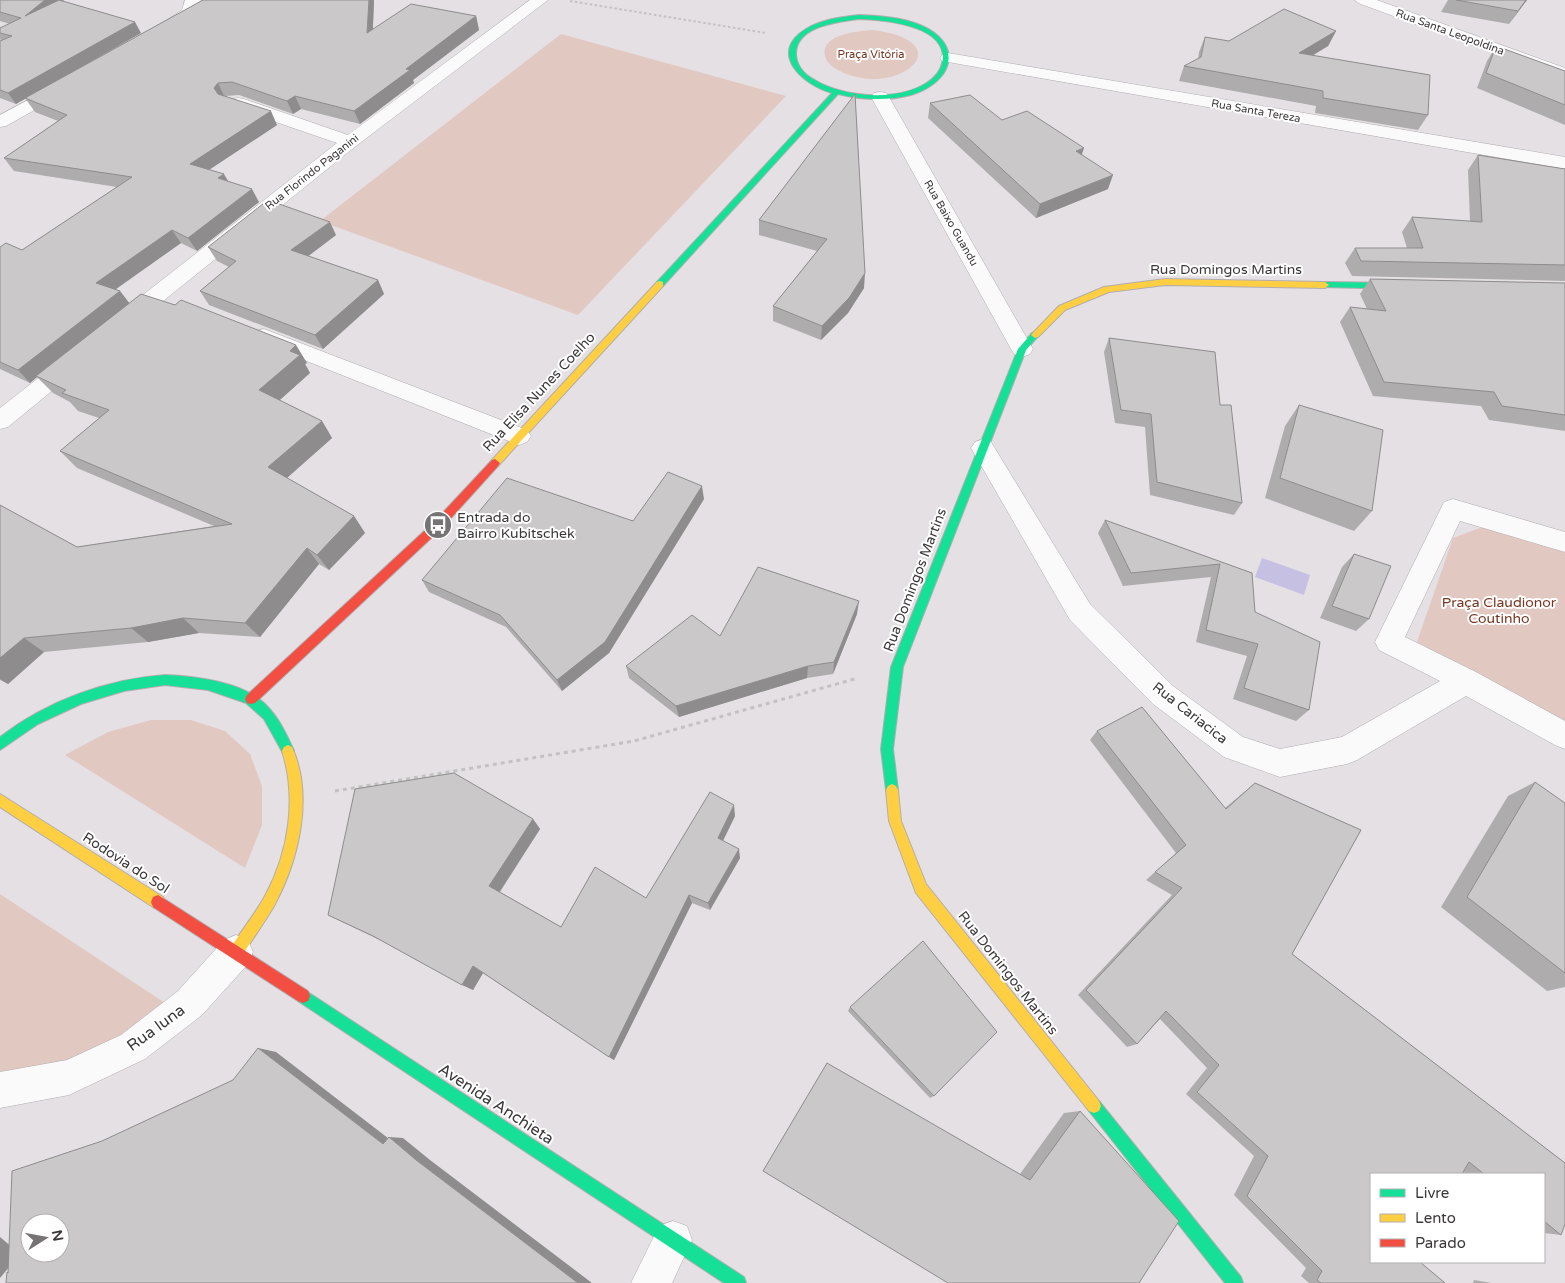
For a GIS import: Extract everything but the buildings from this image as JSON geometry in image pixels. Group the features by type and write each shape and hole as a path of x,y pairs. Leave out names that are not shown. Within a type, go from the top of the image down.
{"street":[{"path":"152,36 189,12 193,0"},
{"name":"Rua Florindo Paganini","path":"0,421 98,342 167,298 350,142 540,0"},
{"name":"Rua Santa Leopoldina","path":"1363,0 1565,74"},
{"path":"851,6 859,17"},
{"path":"859,17 885,18 929,33 942,45 948,58 944,71 934,82 916,91 890,97 852,96 836,93 816,85 801,74 792,62 792,50 799,38 814,28 835,21 859,17"},
{"name":"Rua Santa Tereza","path":"948,58 1565,163"},
{"path":"0,122 76,79"},
{"name":"Rua Elisa Nunes Coelho","path":"251,699 438,525 836,93"},
{"name":"Rua Baixo Guandu","path":"880,97 1022,349"},
{"path":"232,101 350,142"},
{"name":"Rua Domingos Martins","path":"1235,1283 921,888 895,821 887,749 897,667 1022,349 1062,308 1108,289 1165,282 1419,286"},
{"path":"241,327 519,436"},
{"name":"Rua Cariacica","path":"983,448 1080,612 1163,695 1234,747 1280,763 1347,750 1466,681"},
{"path":"1565,542 1453,509 1389,642 1466,681 1565,736"},
{"path":"0,744 9,736 61,706 113,688 164,680 210,684 251,699 276,724 291,758 297,798 291,847 270,899 236,952"},
{"name":"Rodovia do Sol","path":"0,800 236,952"},
{"name":"Rua Iuna","path":"0,1090 69,1077 133,1047 190,1004 236,952"},
{"name":"Avenida Anchieta","path":"236,952 738,1283"},
{"path":"651,1283 673,1240"}],"path":[{"path":"566,0 799,38"},
{"path":"297,798 634,742 897,667"}],"green space":[{"name":"Praça Vitória","path":"873,30 900,36 914,45 918,55 913,65 902,73 885,78 865,79 844,73 828,62 825,56 825,49 834,38 859,31"},
{"path":"561,34 786,96 578,315 320,221"},
{"name":"Praça Claudionor Coutinho","path":"1485,526 1565,551 1565,722 1417,642 1453,538"},
{"path":"151,720 191,720 225,731 250,754 262,786 262,825 245,868 65,755 108,732"},
{"path":"0,894 171,1007 113,1047 51,1070 0,1071"}],"shaded area":[{"path":"1262,558 1310,575 1304,595 1255,577"}],"traffic: fast":[{"path":"859,17 882,18 904,22 919,27 933,35 942,44 946,53 946,63 942,72 934,81 923,88 909,93 884,97 856,96 842,93 816,84 803,76 793,60 793,52 801,35 819,25 859,17"},
{"path":"660,284 836,93"},
{"path":"1325,285 1403,286"},
{"path":"892,790 887,749 897,667 1022,349 1035,335"},
{"path":"0,744 15,732 34,721 78,700 145,681 174,680 208,685 250,699 268,715 288,751"},
{"path":"303,996 738,1283"},
{"path":"1094,1106 1235,1283"}],"traffic: slow":[{"path":"1035,335 1062,308 1107,289 1165,282 1325,285"},
{"path":"495,463 660,284"},
{"path":"236,952 270,900 285,866 290,847 294,827 296,786 288,751"},
{"path":"892,790 895,821 921,888 1094,1106"},
{"path":"0,800 158,902"}],"traffic: jam":[{"path":"251,699 438,525 495,463"},
{"path":"158,902 303,996"}],"place":[{"name":"Entrada do Bairro Kubitschek","path":"438,525"}]}
